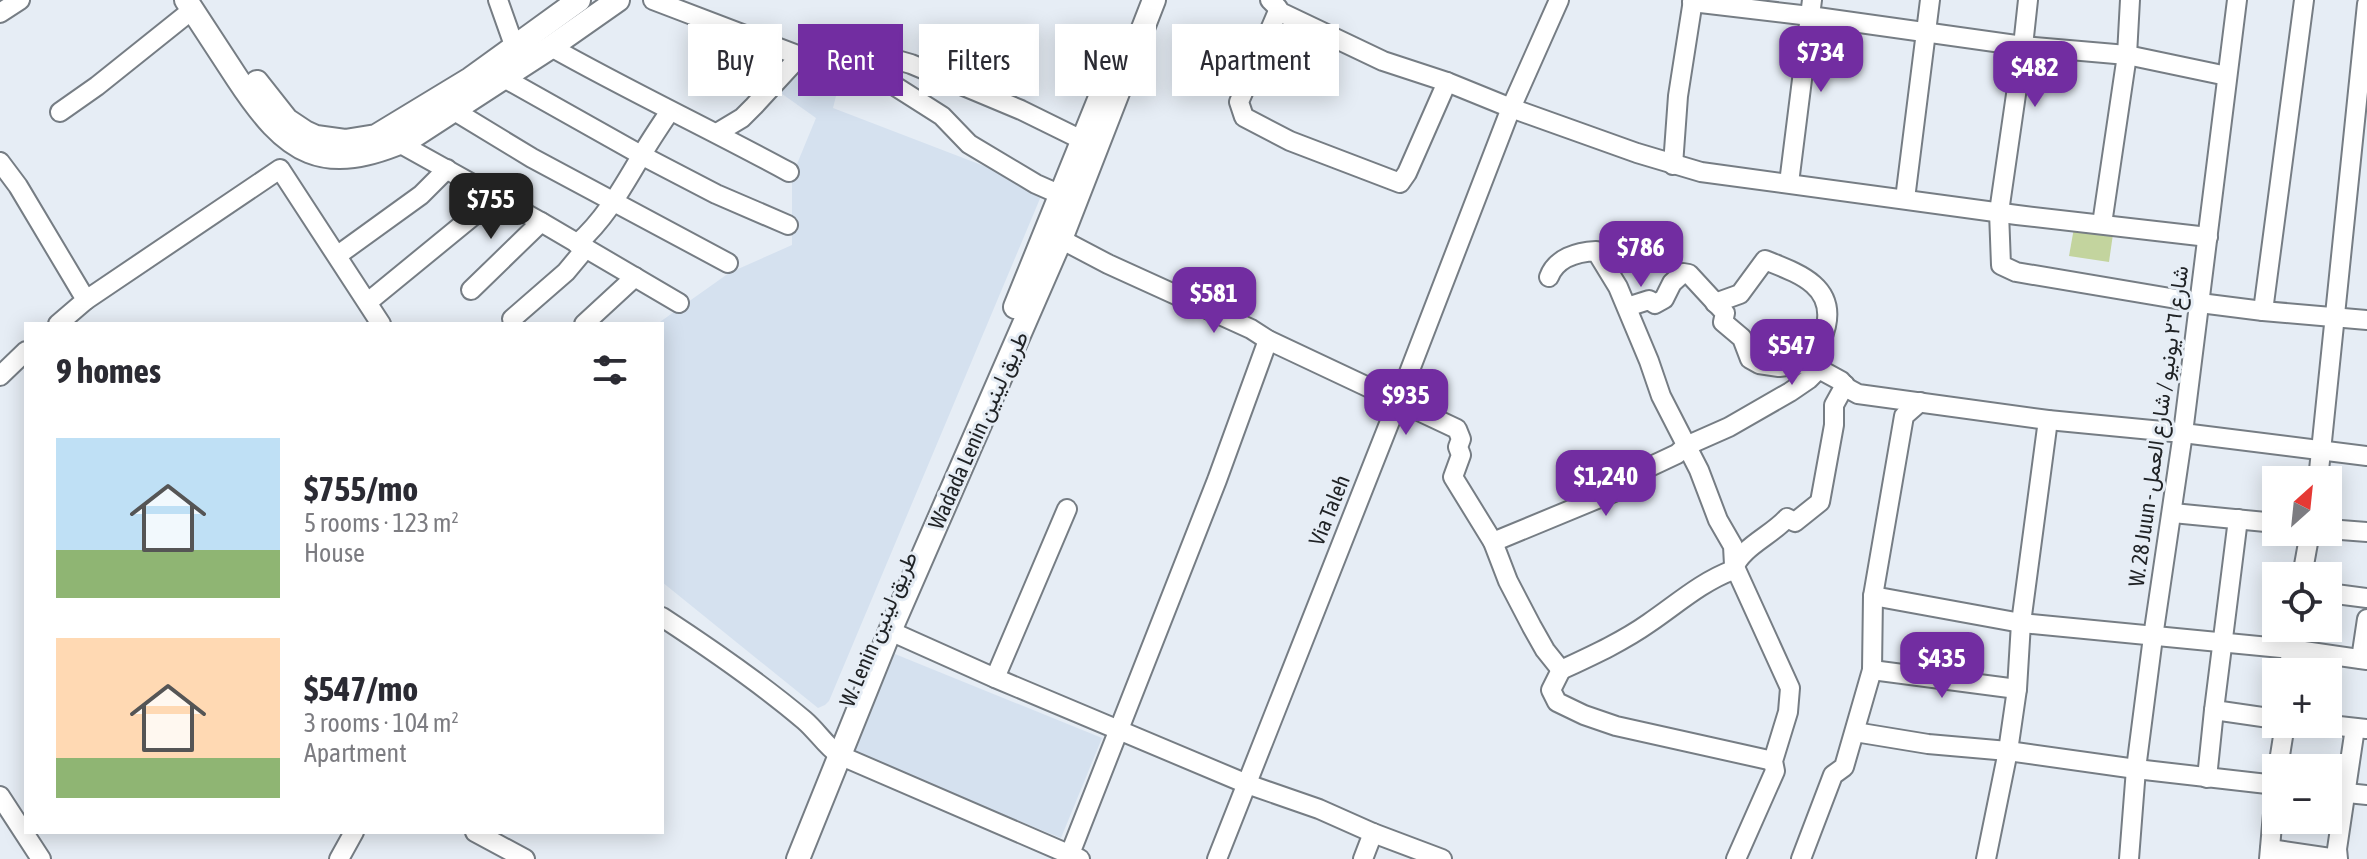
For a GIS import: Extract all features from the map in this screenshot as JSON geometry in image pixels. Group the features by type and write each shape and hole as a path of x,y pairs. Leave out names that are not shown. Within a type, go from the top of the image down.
{"main road":[{"path":"193,3 287,120 316,137 345,141 376,136 397,125 515,48 579,0"},
{"path":"193,3 255,106 272,127 305,151 348,158 399,143 504,78 618,0"},
{"name":"W. Lenin طريق لينين","path":"784,859 833,751 886,606 1054,236 1061,195 1139,0"},
{"name":"Wadada Lenin طريق لينين","path":"798,859 833,751 890,631 1154,0"}],"street":[{"path":"0,13 20,0"},
{"path":"498,0 515,48"},
{"path":"653,0 798,55"},
{"name":"Via Taleh","path":"1217,859 1511,108 1559,0"},
{"path":"1905,199 1930,0"},
{"path":"2028,0 1999,212 2001,265 2011,271 2200,303 2367,320"},
{"path":"2102,224 2127,55 2130,0"},
{"name":"W. 28 Juun - شارع ٢٦ يونيو / شارع العمل","path":"2129,859 2136,769 2173,513 2237,0"},
{"path":"2263,311 2304,0"},
{"path":"1673,165 1678,96 1692,1 1811,8 1926,32 2023,46 2127,55 2227,76"},
{"path":"60,112 97,86 193,3"},
{"path":"2320,466 2367,4"},
{"path":"1447,82 1400,183 1290,141 1244,117 1239,102 1274,6 1383,61 1447,82 1673,165 1701,172 2208,237"},
{"path":"1789,183 1811,8"},
{"path":"551,47 789,172"},
{"path":"717,133 742,118 798,58"},
{"path":"903,62 1021,110 1082,140"},
{"path":"504,78 716,194 788,225"},
{"path":"903,91 942,116 969,144 1036,184 1061,195"},
{"path":"453,110 521,152 728,263"},
{"path":"512,319 566,272 581,246 615,202 670,111"},
{"path":"399,143 679,303"},
{"path":"0,162 18,186 86,300"},
{"path":"60,322 86,300 280,169 380,322"},
{"path":"338,255 421,195 447,169"},
{"path":"368,302 495,198"},
{"path":"471,290 541,222"},
{"path":"1054,236 1457,429 1461,439 1458,447 1461,455 1453,477 1493,542 1508,581 1545,650 1561,670"},
{"path":"1549,277 1553,266 1568,256 1596,251 1618,287 1661,396 1733,546 1734,565 1790,688 1788,712 1773,761 1775,771 1736,859"},
{"path":"1493,542 1614,492 1630,483 1643,470 1729,427 1809,379 1818,365 1827,321 1825,297 1816,285 1765,260 1740,294 1715,303"},
{"path":"1627,307 1649,300 1655,304 1664,299 1672,283 1683,273 1689,274 1725,313 1723,322 1742,338 1750,359 1759,364 1779,367 1818,365 1858,394 2048,420 2367,456"},
{"path":"586,322 635,277"},
{"path":"664,618 729,662 807,722 833,751 1072,858 1212,495 1268,340"},
{"path":"0,376 24,355"},
{"path":"1773,761 1616,726 1557,702 1551,690 1561,670 1617,643 1692,591 1733,570 1748,550 1787,518 1795,522 1820,502 1834,425 1834,405 1845,385"},
{"path":"1805,858 1833,775 1844,767 1872,670 1873,596 1904,416 1920,402"},
{"path":"1986,859 2017,689 2021,623 2048,420"},
{"path":"995,678 1067,509"},
{"path":"2173,513 2262,522"},
{"path":"2207,778 2238,519"},
{"path":"2342,530 2367,532"},
{"path":"2342,595 2367,598"},
{"path":"1873,596 2021,623 2290,649 2364,660 2367,619"},
{"path":"890,631 1247,784 1319,809 1442,859"},
{"path":"2290,658 2291,642"},
{"path":"1872,670 2017,689"},
{"path":"2214,710 2262,717"},
{"path":"2342,777 2361,728"},
{"path":"1855,732 1928,744 2262,782"},
{"path":"2342,793 2367,795"},
{"path":"1,794 24,831"},
{"path":"1363,859 1373,833"},
{"path":"26,834 41,859"},
{"path":"339,859 353,834"},
{"path":"479,834 525,859"},
{"path":"2272,834 2270,854 2337,859 2337,834"}],"shaded area":[{"path":"798,67 798,96 836,96 833,108 1044,189 829,701 818,708 664,584 664,322 660,322 729,273 792,245 792,176 816,118 782,94 782,86"},
{"path":"890,652 1102,738 1061,838 851,753"}],"green space":[{"path":"2074,228 2113,234 2109,262 2069,256"}]}
